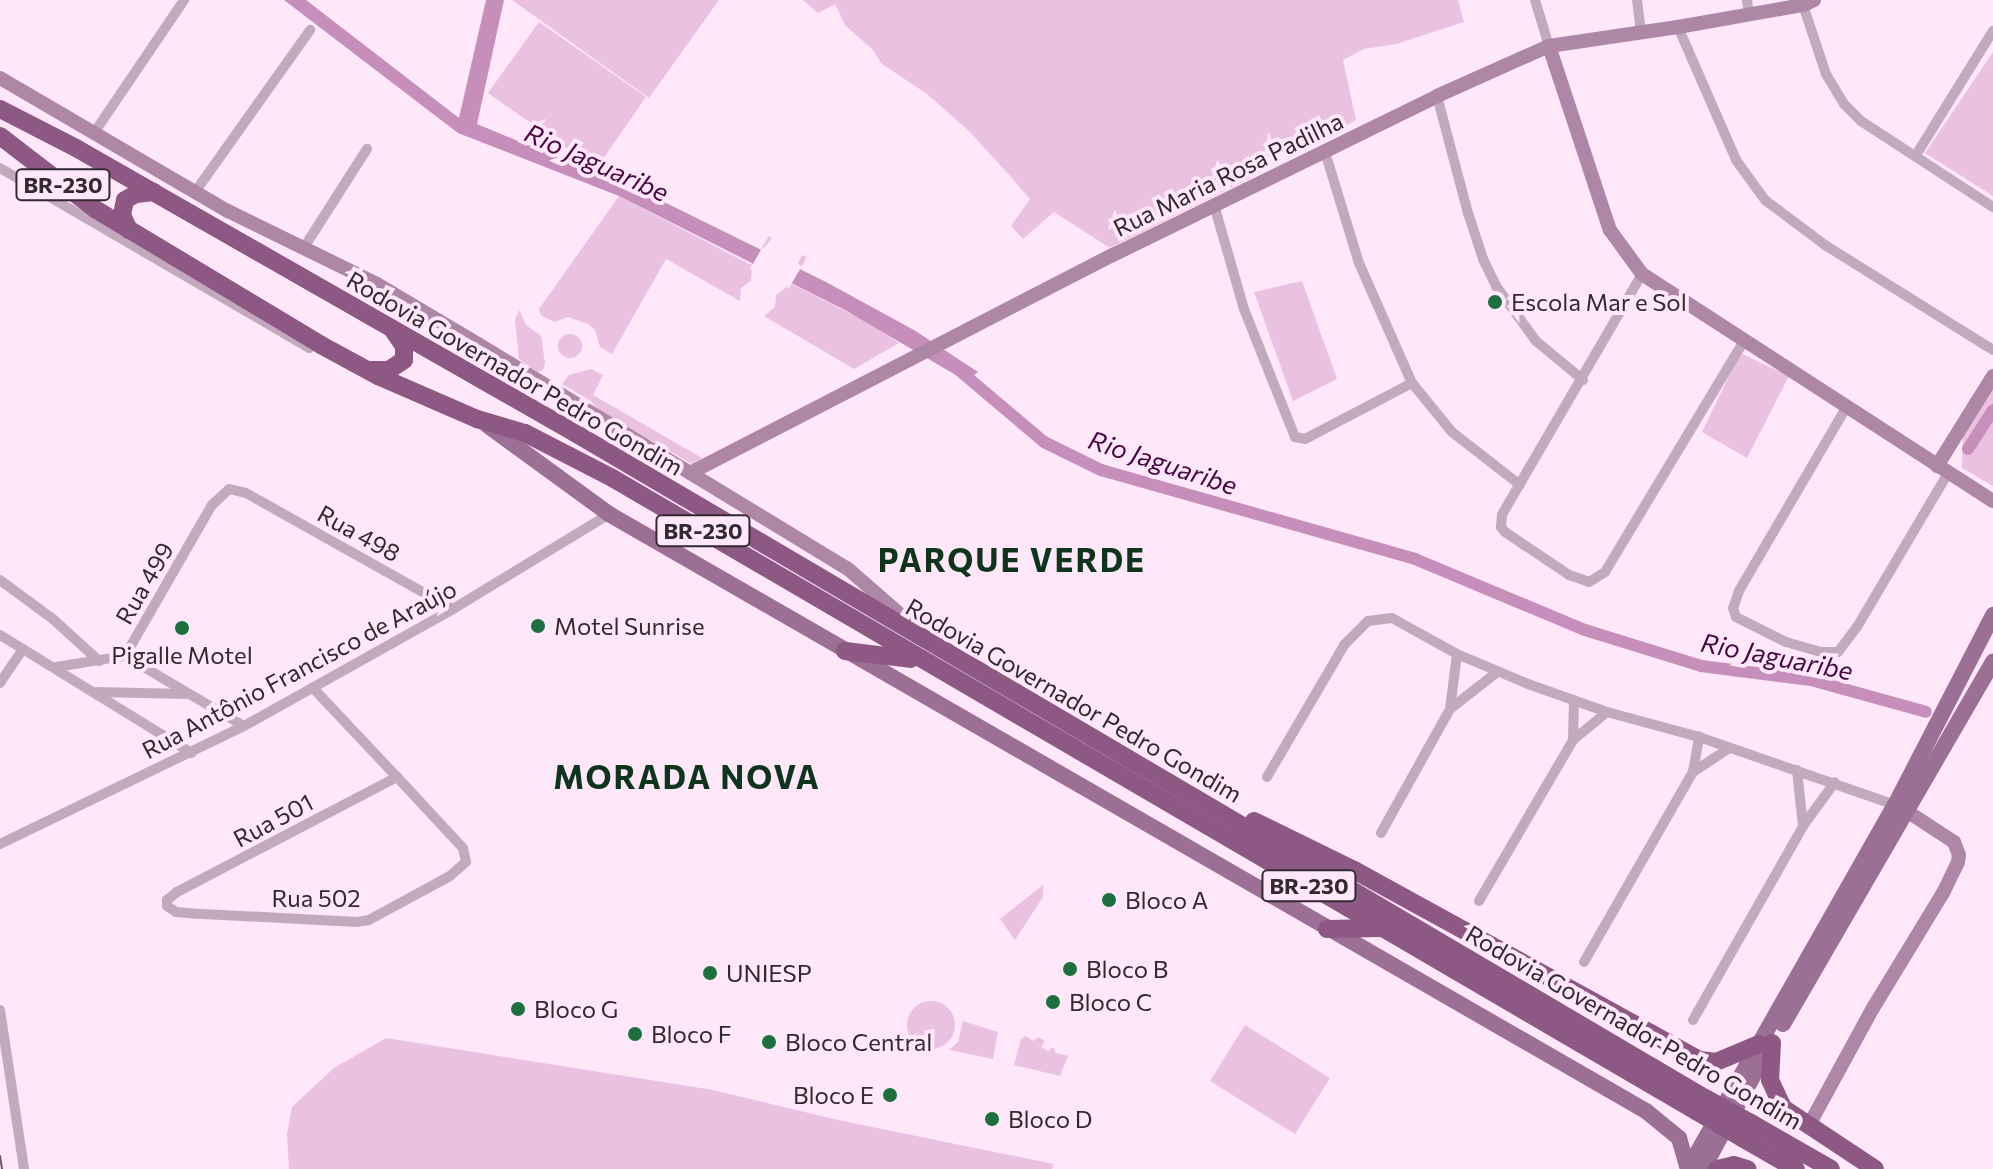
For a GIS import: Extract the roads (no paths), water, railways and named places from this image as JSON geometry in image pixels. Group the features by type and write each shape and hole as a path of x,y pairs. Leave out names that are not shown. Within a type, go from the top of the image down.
{"highway":[{"name":"Rodovia Governador Pedro Gondim","path":"0,109 154,192 390,327 940,650 1172,781 1280,850 1701,1104 1746,1130 1831,1169"},
{"name":"Rodovia Governador Pedro Gondim","path":"0,136 95,209 365,370 477,419 525,433 565,451 1380,928 1701,1104"},
{"path":"129,230 122,215 125,200 136,194 154,192"},
{"path":"365,370 389,370 404,360 404,346 390,327"},
{"path":"845,651 922,661"},
{"path":"1172,781 1354,870 1700,1060 1716,1062 1765,1044 1770,1080 1777,1100 1808,1127 1875,1169"},
{"path":"1327,929 1380,928"},
{"name":"Rodovia Governador Pedro Gondim","path":"1746,1130 1796,1169"},
{"path":"1717,1169 1734,1165 1747,1169"}],"main road":[{"name":"Rua Maria Rosa Padilha","path":"690,473 1214,205 1437,96 1549,46 1678,27 1748,7 1809,3"},
{"path":"1549,46 1610,230 1642,274 1993,501"},
{"path":"0,78 195,192 377,284 847,568 940,650"},
{"path":"1943,469 1993,376"},
{"path":"477,419 609,514 1659,1119 1679,1138 1688,1169"},
{"path":"1901,808 1993,615"},
{"path":"1688,1169 1720,1121 1901,808 1993,662"},
{"path":"1808,1127 1951,878 1959,855 1948,837 1901,808"},
{"path":"1703,1169 1720,1121"}],"street":[{"path":"94,133 184,0"},
{"path":"1535,0 1549,46"},
{"path":"1637,0 1641,31"},
{"path":"1809,3 1826,74 1844,104 1861,121 1993,207"},
{"path":"1678,27 1736,160 1765,200 1825,245 1993,350"},
{"path":"195,192 310,30"},
{"path":"1916,155 1993,31"},
{"path":"1437,96 1468,213 1496,286 1536,341 1583,380"},
{"path":"303,249 367,149"},
{"path":"1325,152 1359,263 1412,383 1458,438 1520,485"},
{"path":"0,168 341,366 413,401 447,404"},
{"path":"1214,205 1244,309 1298,439 1412,383"},
{"path":"1642,274 1502,515 1503,530 1569,575 1589,582 1598,579 1613,560 1744,341"},
{"path":"1847,406 1746,580 1734,603 1736,617 1786,642 1822,652 1838,652 1857,627 1943,469"},
{"name":"Rua 499","path":"56,667 125,656 212,505 229,489 246,493"},
{"name":"Rua 498","path":"246,493 453,609"},
{"name":"Rua Antônio Francisco de Araújo","path":"0,844 244,726 453,609 609,514"},
{"path":"0,580 54,620 99,661"},
{"path":"1267,777 1344,645 1368,621 1380,618 1405,622 1457,654 1496,673 1607,712 1699,737 1835,782 1901,808"},
{"path":"0,635 192,753"},
{"path":"0,683 23,649"},
{"path":"1381,833 1450,709 1457,654"},
{"path":"125,656 244,726"},
{"path":"1450,709 1496,673"},
{"path":"313,688 397,777"},
{"path":"95,692 189,694"},
{"path":"1573,740 1574,700"},
{"path":"1479,901 1573,740 1607,712"},
{"path":"1584,962 1693,772 1699,737"},
{"path":"1693,772 1728,749"},
{"path":"1797,770 1803,826"},
{"name":"Rua 502","path":"167,900 167,906 176,912 357,922 369,920 466,862 463,848 397,777"},
{"name":"Rua 501","path":"167,900 397,777"},
{"path":"1693,1020 1803,826 1835,782"},
{"path":"0,1010 24,1169"}],"waterway":[{"name":"Rio Jaguaribe","path":"960,371 1044,442 1101,470 1415,559 1585,630 1701,666 1811,680 1926,712"},
{"path":"1968,449 1993,410"}],"tram line":[{"path":"0,1156 2,1169"}],"place":[{"name":"Escola Mar e Sol","path":"1495,302"},
{"name":"Motel Sunrise","path":"538,626"},
{"name":"Pigalle Motel","path":"182,628"},
{"name":"Bloco A","path":"1109,900"},
{"name":"Bloco B","path":"1070,969"},
{"name":"UNIESP","path":"710,973"},
{"name":"Bloco C","path":"1053,1002"},
{"name":"Bloco G","path":"518,1009"},
{"name":"Bloco F","path":"635,1034"},
{"name":"Bloco Central","path":"769,1042"},
{"name":"Bloco E","path":"890,1095"},
{"name":"Bloco D","path":"992,1119"}],"district":[{"name":"PARQUE VERDE","path":"1012,559"},
{"name":"MORADA NOVA","path":"687,776"}]}
